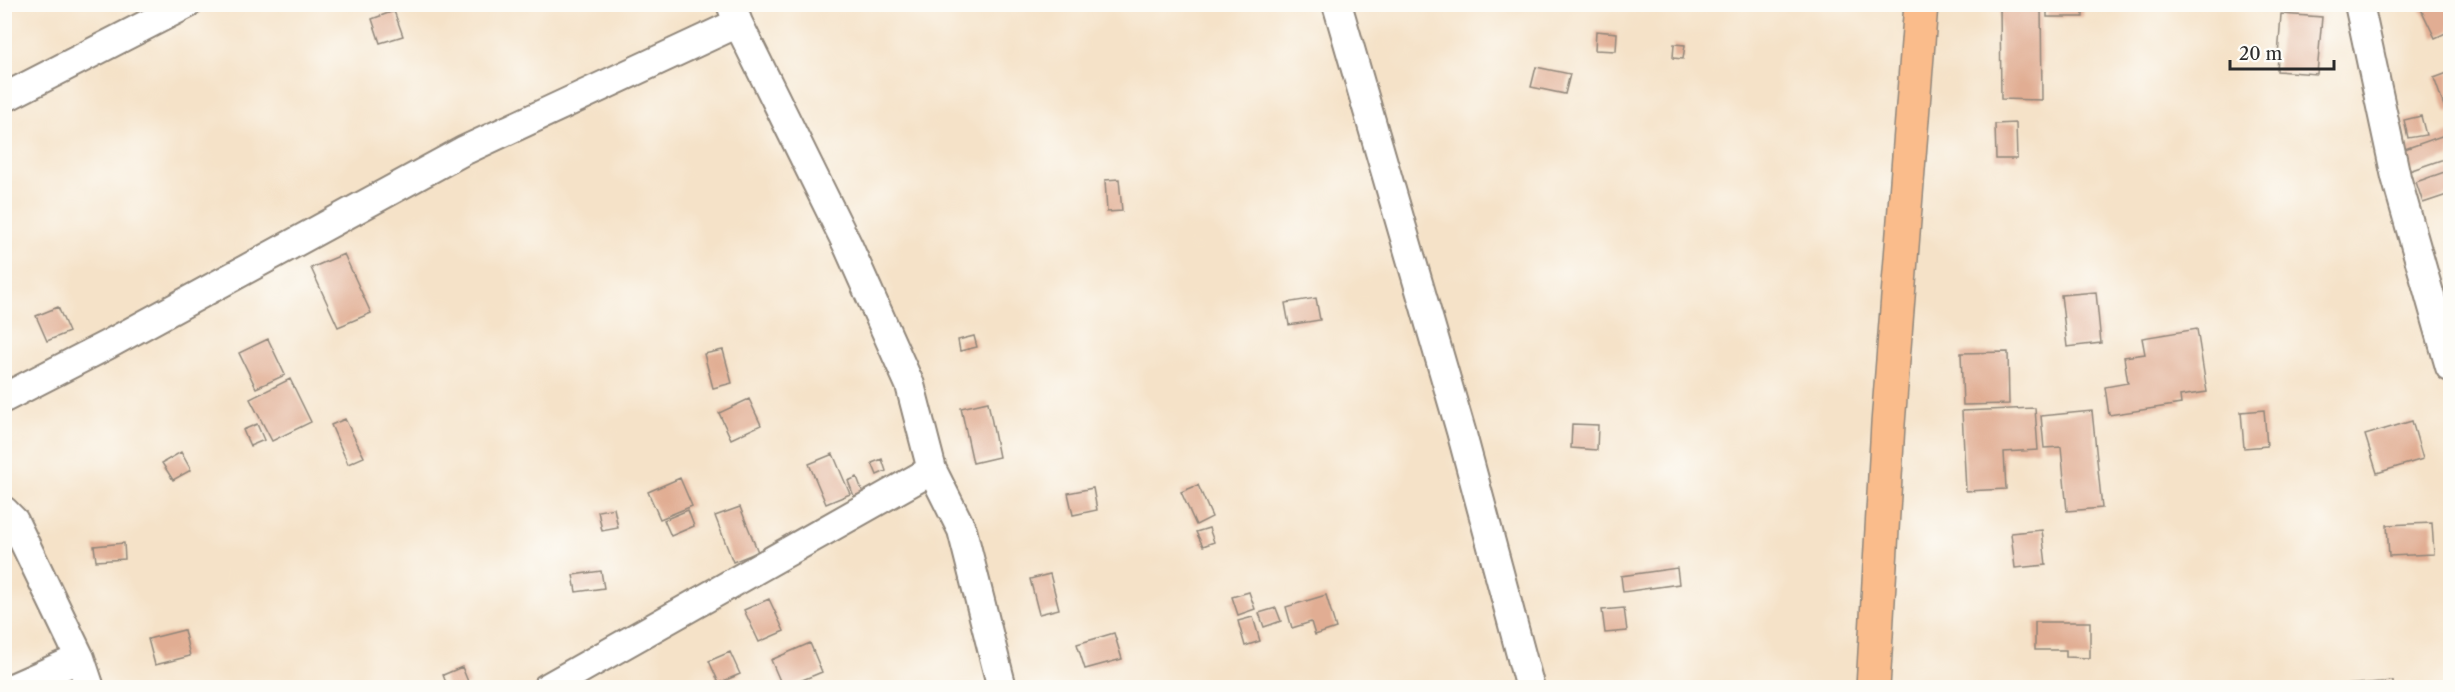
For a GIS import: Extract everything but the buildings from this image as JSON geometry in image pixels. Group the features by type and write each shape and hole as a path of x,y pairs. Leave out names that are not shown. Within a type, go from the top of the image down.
{"highway":[{"path":"1873,687 1889,401 1921,4"}],"street":[{"path":"4,98 187,4"},
{"path":"1337,4 1461,431 1530,687"},
{"path":"2359,4 2396,177 2451,367"},
{"path":"4,399 463,151 734,14 848,246 910,385 932,470 962,530 1002,687"},
{"path":"547,687 932,470"},
{"path":"4,511 14,521 80,658 90,687"},
{"path":"12,687 80,658"}]}
